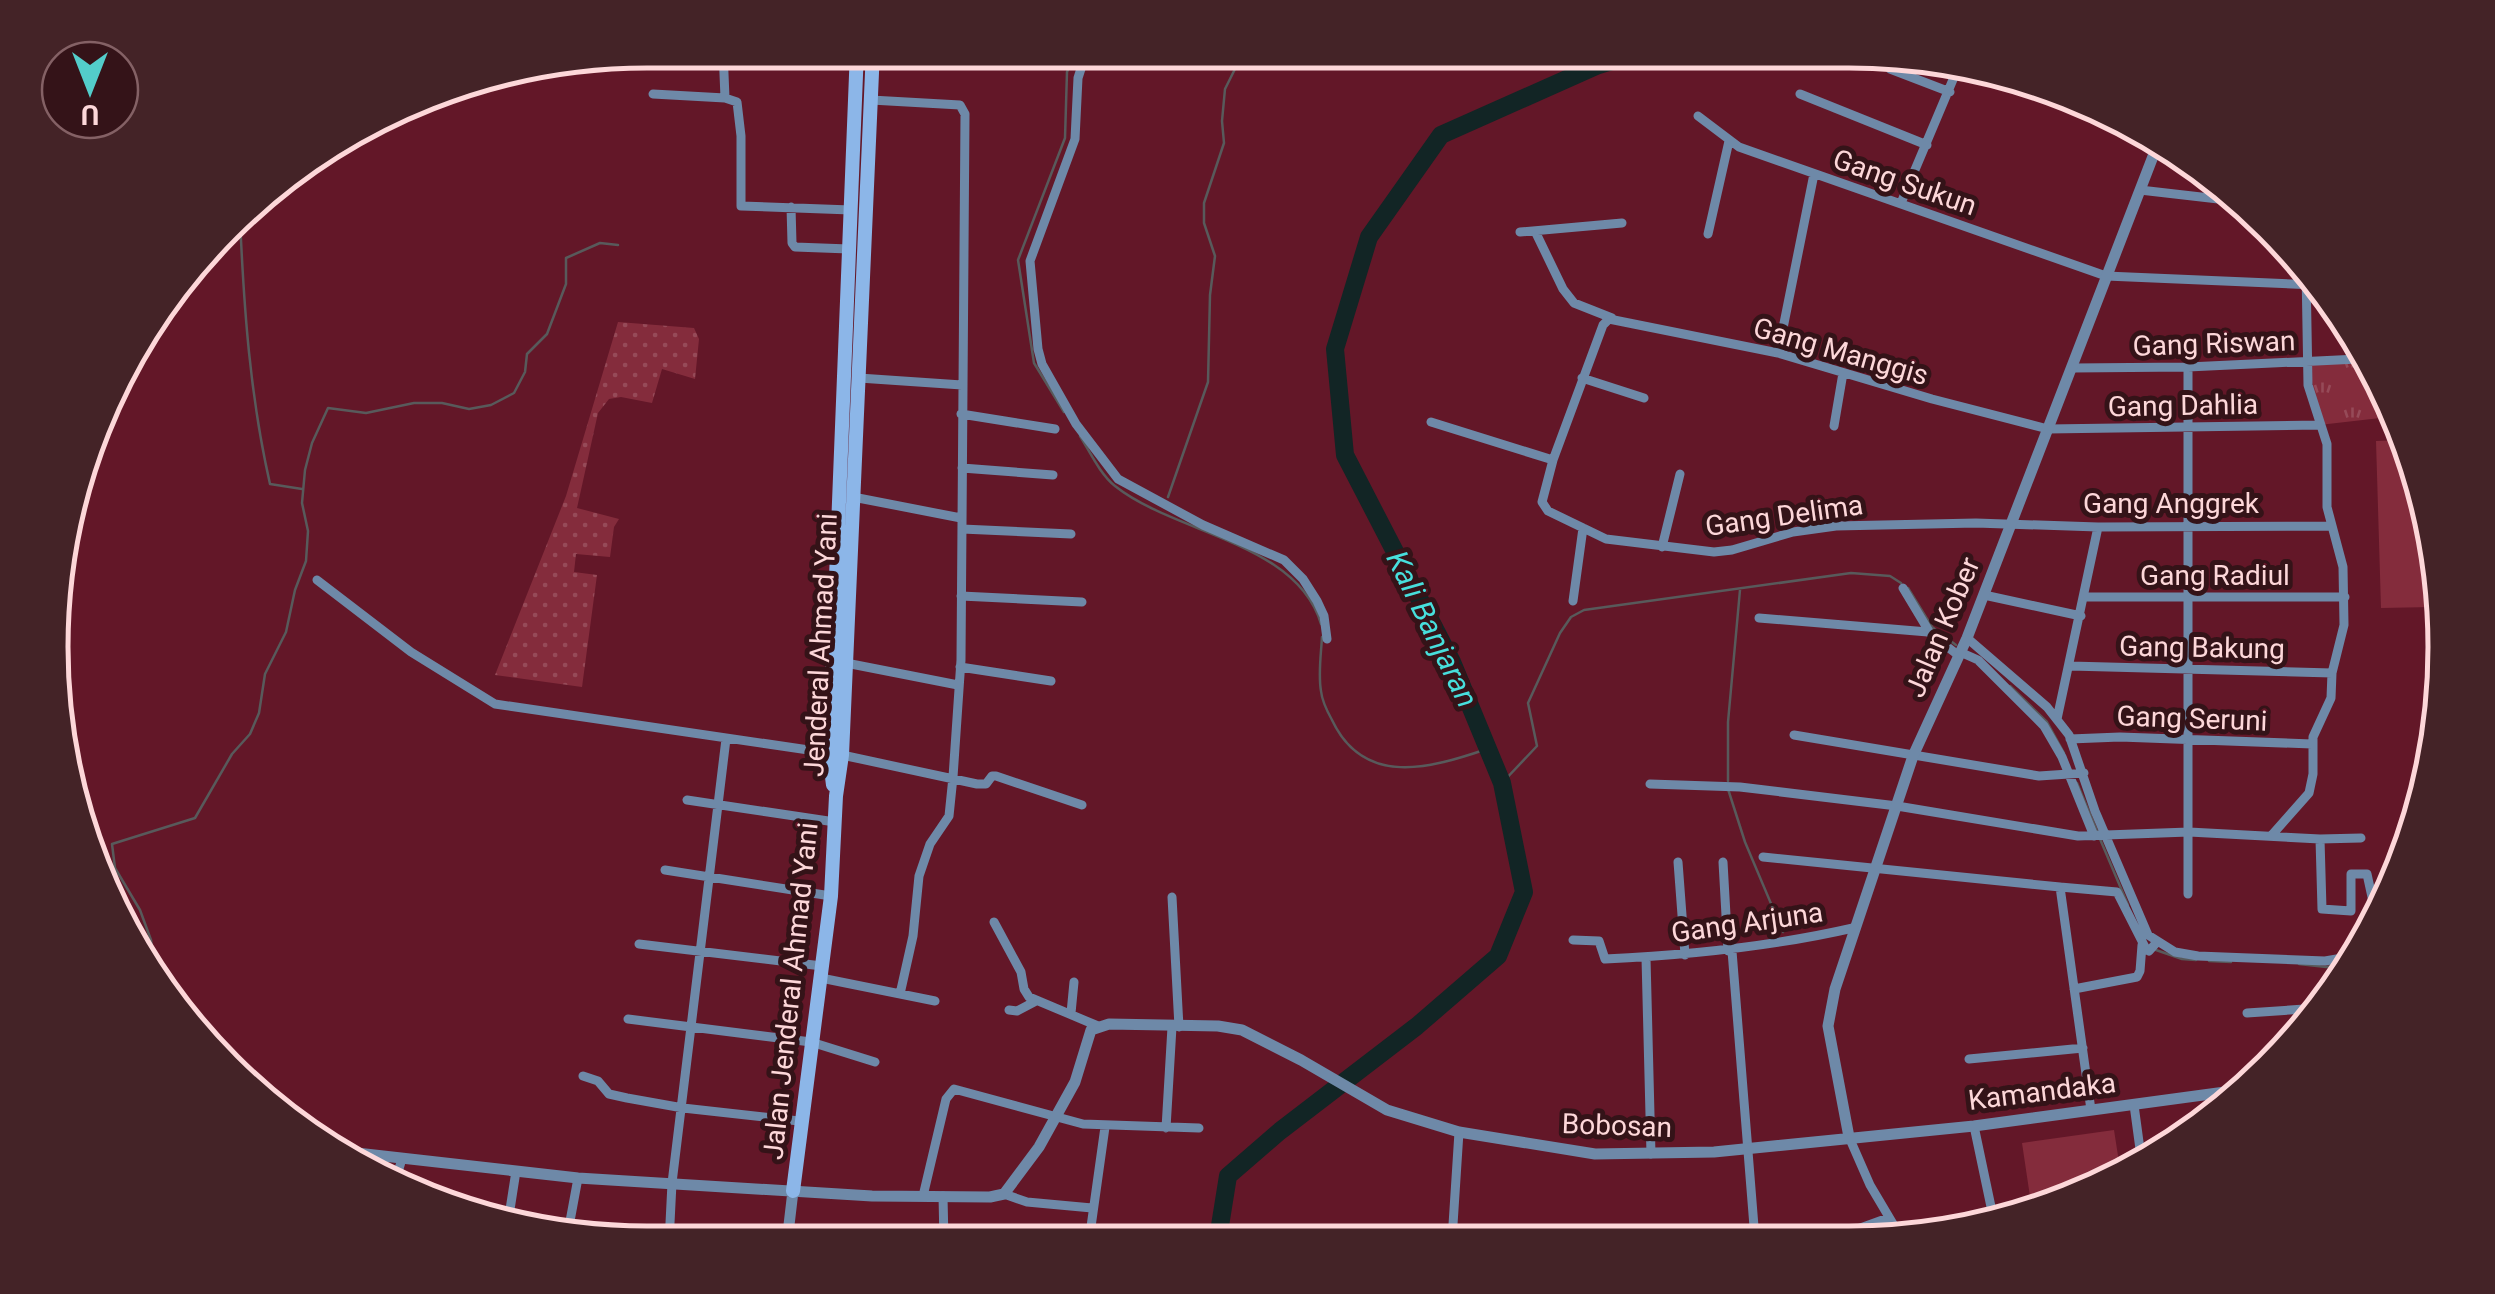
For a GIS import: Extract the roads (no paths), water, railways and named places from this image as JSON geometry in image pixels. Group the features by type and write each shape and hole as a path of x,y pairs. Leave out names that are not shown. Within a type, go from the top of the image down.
{"main road":[{"name":"Jenderal Ahmad Yani","path":"835,754 846,663 859,378 856,271 849,250 856,68"},
{"name":"Jenderal Ahmad Yani","path":"836,796 856,271 872,68"},
{"name":"Jalan Jenderal Ahmad Yani","path":"793,1191 831,896 836,796"}],"street":[{"path":"724,68 725,98"},
{"path":"1081,68 1075,139 1030,262 1038,349 1055,390 1118,480 1284,560 1317,601 1328,639"},
{"path":"1891,69 1950,92"},
{"path":"1901,203 1955,78"},
{"path":"654,94 737,102 741,136 740,206 850,210"},
{"path":"1800,94 1927,145"},
{"path":"871,100 964,108 960,668 954,777 949,816 930,844 920,876 914,936 900,994"},
{"name":"Gang Sukun","path":"1698,116 1729,141 2106,276 2300,285"},
{"path":"854,129 870,130"},
{"path":"1708,234 1729,141"},
{"name":"Jalan Kober","path":"1849,1137 1827,1017 1853,928 1913,756 2012,524 2153,154"},
{"path":"1778,353 1814,174"},
{"path":"2140,190 2215,199"},
{"path":"792,206 795,248 849,250"},
{"path":"1520,232 1622,223"},
{"name":"Gang Manggis","path":"1536,231 1563,289 1574,303 1618,320 1778,353 2048,429"},
{"path":"2271,836 2309,793 2312,744 2332,698 2332,672 2344,625 2341,554 2330,526 2326,492 2329,455 2310,400 2306,362 2310,297"},
{"name":"Gang Delima","path":"1618,320 1603,325 1582,378 1542,502 1548,511 1606,539 1714,552 1836,526 2012,524"},
{"name":"Gang Riswan","path":"2073,368 2351,359"},
{"path":"2188,367 2188,894"},
{"path":"1834,426 1844,373"},
{"path":"859,378 962,385"},
{"path":"1582,378 1644,398"},
{"path":"962,414 1055,429"},
{"path":"1431,422 1553,460"},
{"name":"Gang Dahlia","path":"2048,429 2319,425"},
{"path":"962,468 1053,475"},
{"path":"1662,547 1680,474"},
{"path":"854,497 962,523 1071,534"},
{"name":"Gang Anggrek","path":"2012,524 2330,526"},
{"path":"2058,719 2098,527"},
{"path":"1573,601 1582,528"},
{"path":"316,580 411,652 494,704 835,754 983,785 996,776 1082,805"},
{"path":"1903,588 1930,633"},
{"path":"1984,594 2081,616"},
{"path":"961,596 1082,602"},
{"name":"Gang Radiul","path":"2085,597 2344,597"},
{"path":"1759,618 1930,633 1962,648 2058,719 2070,739 2076,775 2099,836 2151,945 2136,976 2074,988"},
{"path":"1962,648 1992,672 2044,726 2076,775"},
{"path":"846,663 958,685"},
{"name":"Gang Bakung","path":"2070,666 2332,672"},
{"path":"960,668 1051,681"},
{"path":"1794,734 2039,776 2076,775"},
{"path":"670,1226 726,739"},
{"name":"Gang Seruni","path":"2070,739 2312,744"},
{"path":"1650,784 1740,787 2099,836 2189,832 2361,838"},
{"path":"2309,793 2323,794"},
{"path":"686,800 835,822"},
{"path":"2320,839 2322,909 2350,912 2351,874 2368,875 2372,894"},
{"path":"1762,857 2117,892 2151,945 2198,956 2336,959"},
{"path":"1678,862 1684,955"},
{"path":"1723,862 1754,1226"},
{"path":"665,870 831,896"},
{"path":"2060,887 2091,1110"},
{"path":"1166,1128 1176,1027 1172,897"},
{"path":"994,922 1021,972 1029,998 1098,1026 1088,1034 1075,1082 1057,1116 1004,1194"},
{"name":"Gang Arjuna","path":"1573,940 1599,940 1605,959 1646,958 1730,951 1853,928"},
{"path":"639,944 699,949 822,972 935,1001"},
{"path":"1646,958 1651,1154"},
{"path":"1070,1013 1074,982"},
{"path":"1008,1010 1016,1011 1036,1000"},
{"path":"2247,1013 2300,1009"},
{"path":"628,1019 812,1042 875,1062"},
{"name":"Bobosan","path":"1098,1026 1218,1026 1242,1030 1387,1110 1459,1132 1596,1154 1749,1148 1849,1137"},
{"path":"1969,1059 2083,1048"},
{"path":"583,1076 598,1082 609,1094 682,1108 800,1121"},
{"path":"924,1196 950,1091 964,1090 1106,1127 1199,1128"},
{"name":"Kamandaka","path":"1849,1137 1974,1126 2218,1093"},
{"path":"2134,1104 2140,1148"},
{"path":"1974,1126 1991,1208"},
{"path":"1090,1226 1106,1127"},
{"path":"1453,1226 1459,1132"},
{"path":"1849,1137 1892,1224"},
{"path":"367,1155 578,1178 924,1196 1004,1194 1027,1202 1092,1208"},
{"path":"399,1170 402,1159"},
{"path":"511,1210 516,1171"},
{"path":"570,1222 578,1178"},
{"path":"789,1226 793,1191"},
{"path":"943,1196 944,1226"},
{"path":"1867,1225 1888,1218"}],"waterway":[{"path":"1064,412 1034,363 1018,260 1065,138 1069,68"},
{"path":"1168,497 1208,382 1215,256 1204,223 1204,203 1224,143 1225,89 1236,68"},
{"name":"Kali Banjaran","path":"1220,1226 1228,1176 1417,1026 1498,956 1524,892 1502,783 1452,662 1345,455 1335,349 1369,237 1441,135 1592,68"},
{"path":"241,233 249,352 270,484 302,489"},
{"path":"152,948 140,910 115,868 112,844 195,818 232,754 250,734 259,713 265,674 286,632 306,561 308,531 302,503 305,470 328,408 366,413 414,403 442,403 469,409 491,405 514,393 525,372 527,354 547,334 566,284 566,258 600,243 618,245"},
{"path":"1080,436 1115,486 1140,502 1261,557 1308,596 1321,624"},
{"path":"1502,783 1537,746 1528,703 1560,633 1571,617 1584,610 1851,573 1890,576 1901,583"},
{"path":"1908,588 1932,627 1956,645"},
{"path":"1728,781 1728,722 1740,590"},
{"path":"1322,637 1320,678 1324,702 1346,742 1362,756 1380,764 1422,766 1487,749"},
{"path":"2010,686 2047,722 2064,753"},
{"path":"2077,783 2097,831"},
{"path":"1728,789 1745,842 1783,932"},
{"path":"2100,839 2128,905"},
{"path":"2156,950 2196,960"},
{"path":"2209,961 2231,962"},
{"path":"2299,964 2332,966"}]}
